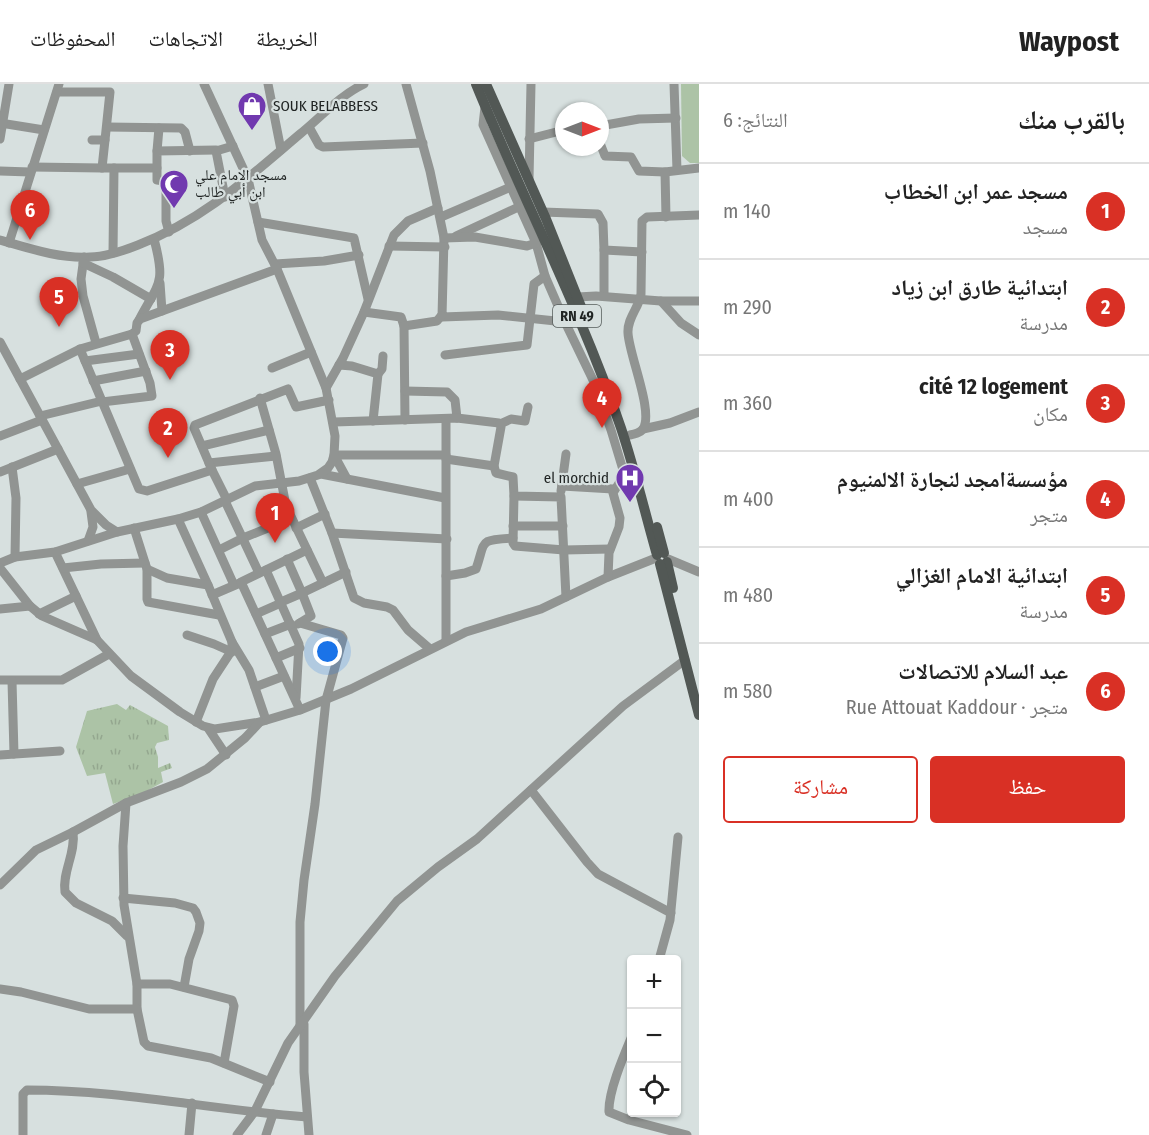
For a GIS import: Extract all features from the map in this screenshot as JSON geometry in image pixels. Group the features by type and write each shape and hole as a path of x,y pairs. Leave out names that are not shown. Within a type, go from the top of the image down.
{"main road":[{"name":"RN 49","path":"476,84 523,205 578,320 621,428 699,687"},
{"name":"RN 49","path":"486,84 543,212 630,435 699,715"}],"street":[{"path":"0,139 9,84"},
{"path":"0,563 15,557 55,552 117,532 178,519 201,512 255,486 310,478 321,474 328,468 334,455 334,422 326,388 276,267 262,240 248,179 204,84"},
{"path":"268,84 281,150"},
{"path":"84,260 113,253 169,232 225,197 339,99 364,84"},
{"path":"404,326 437,321 441,316 447,241 406,84"},
{"path":"530,182 531,84"},
{"path":"675,84 677,170"},
{"path":"102,168 110,88 58,88 5,241 84,260 151,299"},
{"path":"485,107 483,125 511,187 523,205 536,243 545,255 545,276 600,399 628,485 639,485"},
{"path":"609,124 639,119 676,118"},
{"path":"2,123 44,130"},
{"path":"107,127 183,129 190,151"},
{"path":"309,127 319,145 323,147 423,143"},
{"path":"159,128 157,180 164,181 166,185 166,221 169,232"},
{"path":"529,139 555,132"},
{"path":"92,140 105,140"},
{"path":"157,151 216,150 233,146"},
{"path":"216,150 225,197"},
{"path":"605,156 631,157 639,171 665,172 699,168"},
{"path":"113,253 114,168"},
{"path":"0,171 157,168"},
{"path":"665,172 666,217"},
{"path":"326,388 369,301 394,235 408,221 440,213 511,187"},
{"path":"447,241 523,205"},
{"path":"543,212 598,214 603,223 604,296"},
{"path":"643,429 644,400 628,330 632,314 640,299 643,219 699,215"},
{"path":"258,222 355,239 369,301"},
{"path":"389,246 475,237 527,246 536,243"},
{"path":"154,238 160,261 162,311"},
{"path":"604,250 642,252"},
{"path":"139,320 276,267 359,255"},
{"path":"84,260 81,279 83,296 96,343"},
{"path":"445,355 526,346 534,284 545,276"},
{"path":"20,379 80,349 132,334 137,329 139,320 160,281"},
{"path":"577,297 604,296 661,301 699,301"},
{"path":"661,301 681,323 699,335"},
{"path":"364,312 401,317 404,326 405,420"},
{"path":"441,316 444,318 498,315 565,322 578,320"},
{"path":"0,436 41,418 102,402 151,397 146,371 132,334"},
{"path":"0,342 91,510 117,532"},
{"path":"80,349 130,469 139,489 143,492 210,467 276,456"},
{"path":"272,368 311,352"},
{"path":"85,361 139,354"},
{"path":"373,421 378,375 382,369 383,356"},
{"path":"339,365 352,366 378,375"},
{"path":"93,381 146,371"},
{"path":"296,701 300,648 294,624 243,538 194,428 195,425 260,398 289,389 294,406 297,407 329,400"},
{"path":"405,391 447,392 455,400 457,418"},
{"path":"260,398 290,519 323,583"},
{"path":"334,422 457,418 500,424 511,420 525,421 528,407"},
{"path":"630,435 699,412"},
{"path":"446,419 446,641"},
{"path":"500,424 494,466 498,474 513,476 515,546 564,550 610,549"},
{"path":"201,446 269,430"},
{"path":"0,472 58,449"},
{"path":"566,454 561,497 566,597"},
{"path":"334,455 446,457 494,466"},
{"path":"334,455 347,479"},
{"path":"12,467 16,498 15,557"},
{"path":"77,484 130,469"},
{"path":"321,474 445,498"},
{"path":"608,577 610,549 619,527 620,518 613,489 624,475"},
{"path":"310,478 354,598 364,603 393,610 408,630 430,649"},
{"path":"562,486 613,489"},
{"path":"514,496 561,497"},
{"path":"88,541 93,527 91,510"},
{"path":"201,512 219,550 256,614 300,710"},
{"path":"296,528 325,514"},
{"path":"178,519 219,615 232,642 245,661 255,687 263,721"},
{"path":"219,550 290,519"},
{"path":"513,526 563,526"},
{"path":"134,528 146,566 148,602 219,615"},
{"path":"332,533 447,539"},
{"path":"446,576 465,573 477,568 481,547 484,543 495,539 513,538"},
{"path":"212,595 307,550"},
{"path":"55,552 97,640 109,654 131,676 196,722 215,729 263,721 300,710 351,689 446,641 481,627 541,609 608,577 662,559 699,572"},
{"path":"265,634 311,616 287,559"},
{"path":"63,568 101,564 146,566 167,578 208,585"},
{"path":"0,568 39,614 97,640"},
{"path":"256,614 346,572"},
{"path":"39,614 76,596"},
{"path":"0,609 30,606"},
{"path":"294,624 343,637 326,700 301,910 302,1024 309,1135"},
{"path":"188,635 231,652"},
{"path":"196,722 213,679 231,652 232,642"},
{"path":"276,658 300,648"},
{"path":"0,680 62,680 109,654"},
{"path":"237,1135 265,1093 288,1043 335,976 397,901 477,839 598,727 685,660"},
{"path":"255,687 284,676"},
{"path":"12,681 14,754"},
{"path":"0,885 36,850 126,803 198,774 226,755 263,721"},
{"path":"208,728 226,755"},
{"path":"0,755 60,751"},
{"path":"531,790 598,874 671,913"},
{"path":"126,803 123,898 137,984 137,1009 142,1038 148,1046 211,1058 270,1082"},
{"path":"73,832 74,847 65,881 65,892 76,903 112,921 129,939"},
{"path":"660,955 671,913 678,837"},
{"path":"123,898 175,903 193,908 196,912 200,923 199,931 189,959 184,987"},
{"path":"137,984 160,983 184,987 233,1002 224,1063"},
{"path":"0,989 89,1009 137,1009"},
{"path":"627,1047 621,1061 609,1112 629,1120 687,1135"},
{"path":"23,1135 23,1095 27,1090 74,1091 307,1117"},
{"path":"265,1093 265,1107 271,1114"},
{"path":"189,1135 192,1103"},
{"path":"266,1135 271,1114"}],"green space":[{"path":"681,84 699,84 699,163 690,163 682,156"},
{"path":"117,704 126,710 130,705 168,726 169,740 157,743 155,747 158,768 170,763 172,768 161,772 163,782 143,793 113,804 105,773 87,776 76,747 87,711"}],"place":[{"name":"SOUK BELABBESS","path":"252,132"},
{"name":"مسجد الامام علي ابن أبي طالب","path":"174,210"},
{"name":"عبد السلام للاتصالات","path":"30,240"},
{"name":"ابتدائية الامام الغزالي","path":"59,327"},
{"name":"cité 12 logement","path":"170,380"},
{"name":"مؤسسةامجد لنجارة الالمنيوم","path":"602,428"},
{"name":"ابتدائية طارق ابن زياد","path":"168,458"},
{"name":"el morchid","path":"630,504"},
{"name":"مسجد عمر ابن الخطاب","path":"275,543"}]}
